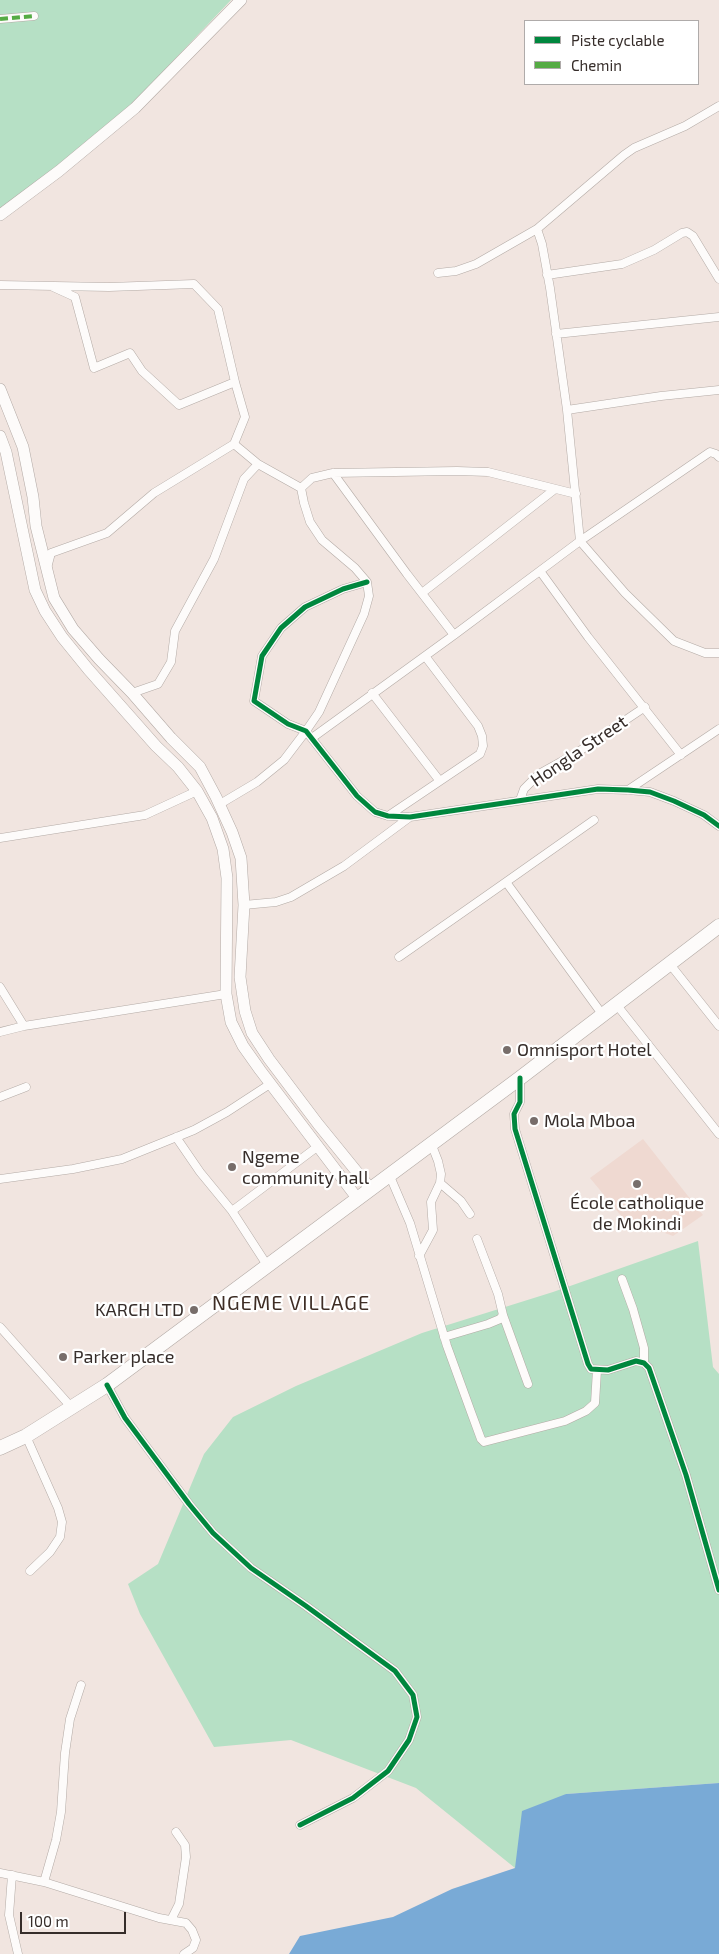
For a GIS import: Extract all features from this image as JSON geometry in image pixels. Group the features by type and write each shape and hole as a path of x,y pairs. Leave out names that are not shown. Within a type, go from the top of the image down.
{"highway":[{"path":"0,1448 26,1436 107,1385 520,1078 719,926"}],"main road":[{"path":"0,215 59,171 134,108 241,0"},
{"path":"0,389 23,447 46,570 54,598 73,629 98,659 132,693 170,738 200,767 220,804 241,858 244,905 240,977 245,1011 252,1033 308,1111 370,1188"},
{"path":"0,438 6,452 35,590 45,611 62,637 88,669 156,746 178,767 197,791 212,818 223,849 227,878 226,994 231,1022 243,1046 270,1084 357,1198"}],"street":[{"path":"0,19 34,16"},
{"path":"438,273 456,271 476,264 537,229 634,148 685,126 719,106"},
{"path":"537,229 547,275 567,410 580,541 625,593 674,641 705,653 719,653"},
{"path":"547,275 622,264 654,250 682,233 687,232 693,236 719,279"},
{"path":"0,285 152,287 194,284 218,309 235,382 246,417 234,444 154,493 107,534 51,553 46,570"},
{"path":"53,287 75,297 94,368 130,353 142,371 179,405 235,382"},
{"path":"556,334 719,317"},
{"path":"567,410 661,396 719,390"},
{"path":"234,444 258,464 301,488"},
{"path":"312,738 372,693 454,636 580,541 710,452 719,457"},
{"path":"132,693 158,684 171,662 175,632 214,559 244,479 258,464"},
{"path":"301,488 312,478 333,473 488,472 576,494"},
{"path":"333,473 454,636"},
{"path":"220,804 257,782 284,760 306,731 319,712 364,614 369,596 367,582 355,568 322,540 310,522 301,488"},
{"path":"422,593 555,489"},
{"path":"540,570 588,637 681,755"},
{"path":"367,582 343,588 305,607 281,628 262,656 254,701 288,724 306,731 357,796 376,812 388,816 410,817 598,789 628,790 650,792 704,815 719,826"},
{"path":"388,816 480,754 483,746 478,726 425,656"},
{"path":"372,693 439,780"},
{"name":"Hongla Street","path":"520,800 524,789 539,774 575,754 645,707"},
{"path":"628,790 719,729"},
{"path":"0,838 145,815 197,791"},
{"path":"244,905 276,902 291,897 344,866 410,817"},
{"path":"399,957 594,820"},
{"path":"506,882 602,1014"},
{"path":"669,963 719,1026"},
{"path":"0,988 24,1026"},
{"path":"0,1032 24,1026 226,994"},
{"path":"616,1004 719,1134"},
{"path":"520,1078 520,1102 514,1114 515,1129 588,1364 591,1368 597,1370 608,1370 636,1361 644,1363 649,1368 683,1466 719,1590"},
{"path":"0,1179 74,1169 122,1159 194,1130 227,1112 270,1084"},
{"path":"0,1097 26,1088"},
{"path":"176,1138 200,1172 232,1211 267,1265"},
{"path":"419,1256 432,1230 431,1202 440,1183 441,1174 431,1143"},
{"path":"232,1211 318,1147"},
{"path":"389,1174 410,1223 444,1337 481,1439 484,1442 565,1420 586,1411 595,1403 597,1370"},
{"path":"440,1183 461,1201 470,1214"},
{"path":"477,1238 528,1384"},
{"path":"622,1279 644,1348 644,1363"},
{"path":"444,1337 488,1324 500,1319 503,1315"},
{"path":"0,1327 72,1408"},
{"path":"107,1385 125,1418 213,1533 251,1568 395,1671 413,1695 417,1717 408,1740 388,1771 353,1798 300,1825"},
{"path":"26,1436 58,1508 62,1522 60,1537 50,1552 30,1571"},
{"path":"44,1882 56,1840 61,1812 65,1753 70,1719 81,1685"},
{"path":"172,1920 179,1904 186,1857 185,1845 176,1832"},
{"path":"0,1873 44,1882 186,1923 192,1930 196,1940 192,1948 184,1954"},
{"path":"12,1875 9,1915 18,1954"}],"shaded area":[{"name":"École catholique de Mokindi","path":"643,1139 703,1215 673,1236 638,1223 627,1223 590,1178"}],"green space":[{"path":"0,0 231,0 97,141 0,214"},
{"path":"698,1241 713,1367 719,1374 719,1783 566,1794 515,1868 416,1788 291,1740 214,1747 140,1614 128,1584 158,1564 204,1454 233,1417 296,1386 422,1333 553,1292"}],"water":[{"path":"719,1783 719,1954 289,1954 300,1936 393,1917 452,1889 515,1868 522,1811 566,1794"}],"marked path":[{"path":"0,19 34,16"}],"cycle path":[{"path":"367,582 343,589 305,607 281,628 262,656 254,701 288,724 306,731 357,796 375,812 388,816 410,817 598,789 628,790 650,792 674,801 704,815 719,826"},
{"path":"520,1078 520,1102 514,1114 515,1129 588,1364 591,1369 608,1370 636,1361 644,1363 649,1368 686,1475 719,1590"},
{"path":"107,1385 125,1418 213,1533 251,1568 395,1671 413,1695 417,1717 409,1740 388,1771 353,1798 300,1825"}],"place":[{"name":"Omnisport Hotel","path":"507,1050"},
{"name":"Mola Mboa","path":"534,1121"},
{"name":"Ngeme community hall","path":"232,1167"},
{"name":"École catholique de Mokindi","path":"637,1184"},
{"name":"KARCH LTD","path":"194,1310"},
{"name":"Parker place","path":"63,1357"}],"district":[{"name":"NGEME VILLAGE","path":"291,1303"}]}
